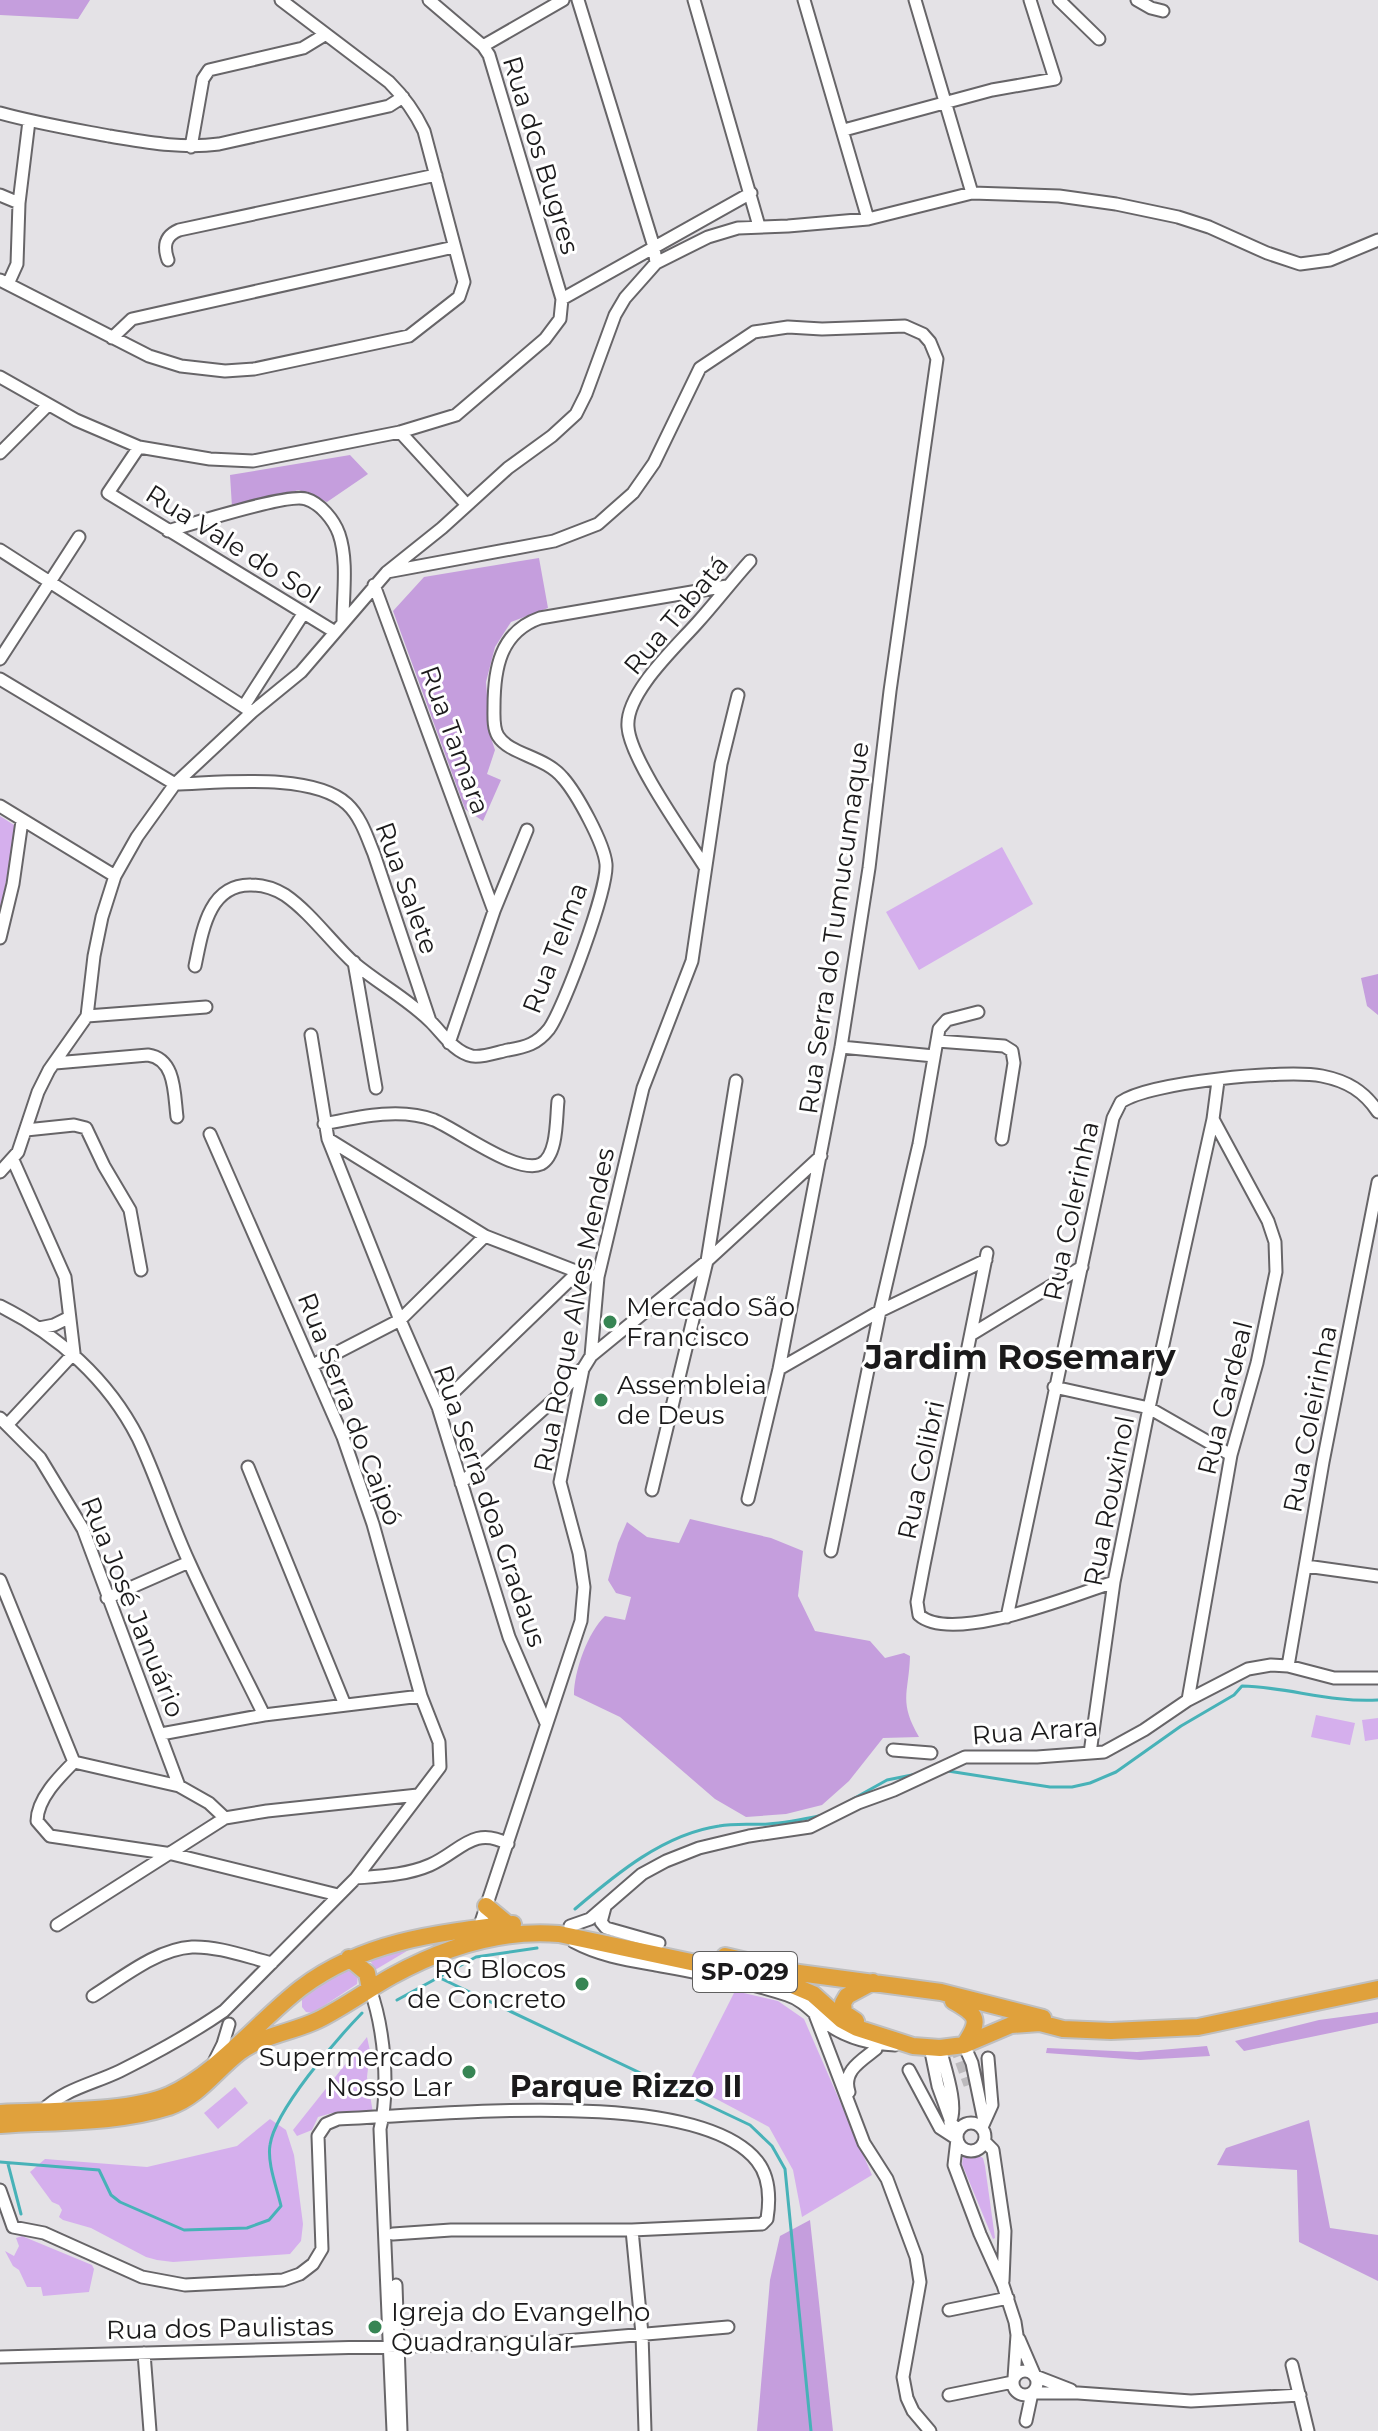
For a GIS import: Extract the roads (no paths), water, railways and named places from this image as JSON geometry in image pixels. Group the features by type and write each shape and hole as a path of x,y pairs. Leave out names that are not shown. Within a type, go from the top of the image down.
{"highway":[{"path":"486,1905 509,1925"},
{"name":"SP-029","path":"1,2114 120,2105 170,2094 208,2071 298,1990 349,1958 396,1942 457,1930 533,1922 785,1982 813,1994 842,2020 879,2042 909,2046 964,2045 1011,2025 1040,2023 1063,2029 1111,2031 1198,2027 1378,1989"},
{"path":"442,1951 479,1928"},
{"name":"SP-029","path":"1,2114 128,2116 168,2107 201,2090 241,2052 268,2037 317,2021 442,1951 509,1934 565,1930 659,1943 799,1973 939,1992 1026,2015 1111,2031"},
{"path":"349,1958 367,1973 370,1989"},
{"name":"SP-029","path":"873,1982 847,1996 842,2009 879,2042"},
{"path":"298,1990 298,2011 305,2019 317,2021"},
{"name":"SP-029","path":"939,1992 974,2014 975,2025 964,2045"}],"street":[{"path":"29,121 19,203 17,264 4,282 112,338 173,364 225,371 254,369 409,336 461,294 464,282 424,131 403,97 389,82 281,0"},
{"name":"Rua dos Bugres","path":"429,0 483,46 489,55 562,299"},
{"path":"483,46 563,0"},
{"path":"578,0 654,247 656,263"},
{"path":"694,0 759,226"},
{"path":"804,0 868,219"},
{"path":"915,0 972,193"},
{"path":"844,130 992,90 1055,79 1030,0"},
{"path":"1059,0 1099,39"},
{"path":"1137,0 1163,11"},
{"path":"191,147 203,79 209,70 303,48 326,34"},
{"path":"0,113 163,145 191,147 219,144 389,106 403,97"},
{"path":"168,260 164,249 167,240 179,230 436,175"},
{"path":"0,377 104,434 139,447 210,459 253,461 400,432 445,420 467,407 555,327 562,311 562,299 751,193"},
{"path":"0,1172 13,1160 38,1092 87,1016 96,943 115,876 137,837 175,784 248,709 301,672 387,572 576,414 615,315 625,298 656,263 723,231 868,219 972,193 1059,196 1178,217 1300,264 1330,260 1378,240"},
{"path":"0,195 19,203"},
{"path":"112,338 122,325 132,319 454,247"},
{"name":"Rua Serra do Tumucumaque","path":"387,572 554,541 598,524 624,504 654,463 700,368 754,332 788,327 905,326 913,328 930,342 937,359 890,691 869,868 841,1047 779,1369 748,1499"},
{"path":"0,453 48,405"},
{"path":"400,432 467,505"},
{"name":"Rua Vale do Sol","path":"139,447 108,493 335,632"},
{"path":"168,531 282,499 306,499 327,514 339,535 343,621"},
{"path":"0,659 79,537"},
{"path":"0,550 248,709"},
{"name":"Rua Tabatá","path":"705,867 642,763 627,726 629,713 653,672 750,561"},
{"name":"Rua Tamara","path":"374,585 494,911"},
{"name":"Rua Telma","path":"449,1043 473,1056 524,1048 540,1041 554,1022 604,886 606,863 600,844 564,778 547,762 510,747 496,732 495,673 503,650 526,623 540,618 727,586"},
{"path":"248,709 303,614"},
{"path":"0,679 175,784"},
{"name":"Rua Roque Alves Mendes","path":"479,1928 581,1621 584,1587 579,1553 560,1482 583,1369 591,1356 598,1277 643,1088 692,961 721,764 738,695"},
{"name":"Rua Salete","path":"175,784 292,784 319,789 347,804 374,854 430,1021"},
{"path":"0,806 115,876"},
{"path":"0,938 13,884 22,821"},
{"path":"449,1043 494,911 527,830"},
{"path":"195,966 209,912 217,898 242,885 272,889 287,896 354,962 430,1021 449,1043"},
{"path":"354,962 376,1088"},
{"path":"87,1016 206,1007"},
{"path":"831,1551 880,1311 919,1144 937,1041 943,1023 978,1012"},
{"name":"Rua Serra doa Gradaus","path":"311,1035 328,1139 438,1407 509,1637 546,1723"},
{"path":"937,1041 1004,1046 1012,1051 1014,1063 1002,1139"},
{"path":"841,1047 934,1056"},
{"path":"55,1063 157,1056 168,1068 177,1117"},
{"path":"1218,1081 1278,1075 1323,1076 1363,1093 1378,1112"},
{"path":"652,1490 707,1261 736,1081"},
{"name":"Rua Rouxinol","path":"1090,1753 1114,1582 1213,1119 1218,1081"},
{"name":"Rua Colerinha","path":"1007,1617 1113,1118 1121,1102 1151,1088 1218,1081"},
{"path":"324,1124 381,1115 420,1116 530,1167 540,1164 551,1154 558,1101"},
{"name":"Rua Cardeal","path":"1188,1700 1231,1455 1257,1363 1276,1272 1275,1242 1256,1196 1213,1119"},
{"path":"26,1130 74,1125 86,1128 130,1210 141,1270"},
{"name":"Rua Serra do Caipó","path":"42,2111 66,2092 116,2073 198,2029 224,2011 356,1878 437,1773 441,1758 439,1742 421,1696 373,1524 343,1437 210,1134"},
{"path":"328,1139 485,1236 598,1277"},
{"path":"591,1356 707,1261 821,1156"},
{"path":"13,1160 65,1277 74,1353"},
{"name":"Rua Coleirinha","path":"1288,1666 1323,1462 1378,1182"},
{"path":"313,1365 400,1320 485,1236"},
{"name":"Rua Colibri","path":"880,1311 986,1257 917,1602 919,1615 934,1622 983,1622 1007,1617"},
{"path":"972,1334 1082,1267"},
{"path":"438,1407 578,1272"},
{"path":"0,1306 74,1353 115,1402 137,1437 189,1562 264,1715"},
{"path":"779,1369 880,1311"},
{"path":"39,1328 68,1318"},
{"path":"4,1421 74,1353"},
{"path":"461,1483 558,1396 583,1369"},
{"path":"1054,1387 1149,1408 1231,1455"},
{"path":"558,1396 575,1414"},
{"name":"Rua José Januário","path":"4,1421 40,1458 83,1529 179,1786"},
{"path":"248,1467 345,1705"},
{"path":"107,1598 189,1562"},
{"path":"1306,1566 1378,1576"},
{"path":"0,1580 74,1762"},
{"path":"1007,1617 1114,1582"},
{"name":"Rua Arara","path":"565,1930 590,1919 642,1874 666,1861 723,1841 810,1827 965,1757 1037,1757 1104,1752 1188,1700 1248,1669 1288,1666 1334,1678 1378,1678"},
{"path":"161,1734 264,1715 421,1696"},
{"path":"893,1750 927,1753 920,1779"},
{"path":"74,1762 179,1786 209,1803 225,1818"},
{"path":"74,1762 38,1809 37,1821 44,1833 56,1838 172,1854 338,1895"},
{"path":"57,1925 225,1818 418,1795"},
{"path":"356,1878 385,1876 431,1865 475,1838 486,1835 495,1836 508,1844"},
{"path":"457,1930 474,1919 486,1905"},
{"path":"605,1906 601,1917 606,1928 659,1943"},
{"name":"SP-029","path":"565,1930 586,1948 613,1958 720,1978 789,1995 814,2012 847,2043 879,2042"},
{"path":"93,1996 160,1955 186,1948 204,1948 272,1963"},
{"path":"370,1989 381,2033 383,2118 380,2129 401,2431"},
{"path":"208,2071 223,2044 229,2024 224,2011"},
{"path":"814,2012 864,2143 887,2179 919,2268 919,2291 903,2377 913,2411 930,2431"},
{"path":"229,2024 247,2034"},
{"name":"SP-029","path":"828,2025 864,2042 909,2046"},
{"path":"864,2143 848,2080 854,2067 879,2042"},
{"path":"964,2045 972,2063 983,2125"},
{"path":"935,2047 938,2086 961,2147 970,2151 979,2149 985,2142"},
{"path":"983,2125 992,2105 988,2058"},
{"path":"909,2070 940,2128 955,2130 975,2123 983,2128 985,2142 993,2150 1003,2216 1003,2285"},
{"path":"969,2085 983,2125"},
{"path":"0,2190 13,2227 44,2233 153,2281 185,2285 283,2280 300,2274 313,2264 322,2249 318,2136 332,2120 550,2110 630,2114 683,2121 719,2133 743,2147 758,2161 768,2188 767,2219 760,2224 632,2230 451,2230 393,2234"},
{"path":"383,2118 388,2132 393,2234 393,2431"},
{"path":"955,2130 954,2165 1008,2298 1017,2335 1038,2384 1026,2394"},
{"path":"632,2230 642,2334 645,2431"},
{"path":"949,2310 1008,2298"},
{"name":"Rua dos Paulistas","path":"0,2357 553,2342 728,2327"},
{"path":"1017,2335 1015,2390 1026,2394 1078,2393 1191,2401 1300,2395"},
{"path":"144,2353 150,2431"},
{"path":"1292,2365 1308,2431"},
{"path":"949,2395 1014,2380 1024,2371 1078,2393"},
{"path":"1026,2394 1027,2426"}],"waterway":[{"path":"948,1771 1050,1787 1072,1787 1116,1772 1181,1726 1234,1695 1242,1686 1343,1699 1378,1700"},
{"path":"844,1804 887,1780 917,1774"},
{"path":"575,1909 624,1869 679,1837 719,1826 796,1821 823,1815"},
{"path":"397,2000 476,1957 537,1948"},
{"path":"440,1978 750,2125 772,2146 785,2169 811,2431"},
{"path":"0,2162 99,2170 111,2195 120,2202 184,2230 247,2228 269,2220 281,2206 270,2160 274,2130 308,2076 362,2013"},
{"path":"8,2164 21,2214"}],"tunnel":[{"path":"955,2046 969,2085"}],"place":[{"name":"Mercado São Francisco","path":"610,1322"},
{"name":"Assembleia de Deus","path":"601,1400"},
{"name":"RG Blocos de Concreto","path":"582,1984"},
{"name":"Supermercado Nosso Lar","path":"469,2072"},
{"name":"Igreja do Evangelho Quadrangular","path":"375,2327"}],"district":[{"name":"Jardim Rosemary","path":"1020,1357"},
{"name":"Parque Rizzo II","path":"626,2087"}]}
